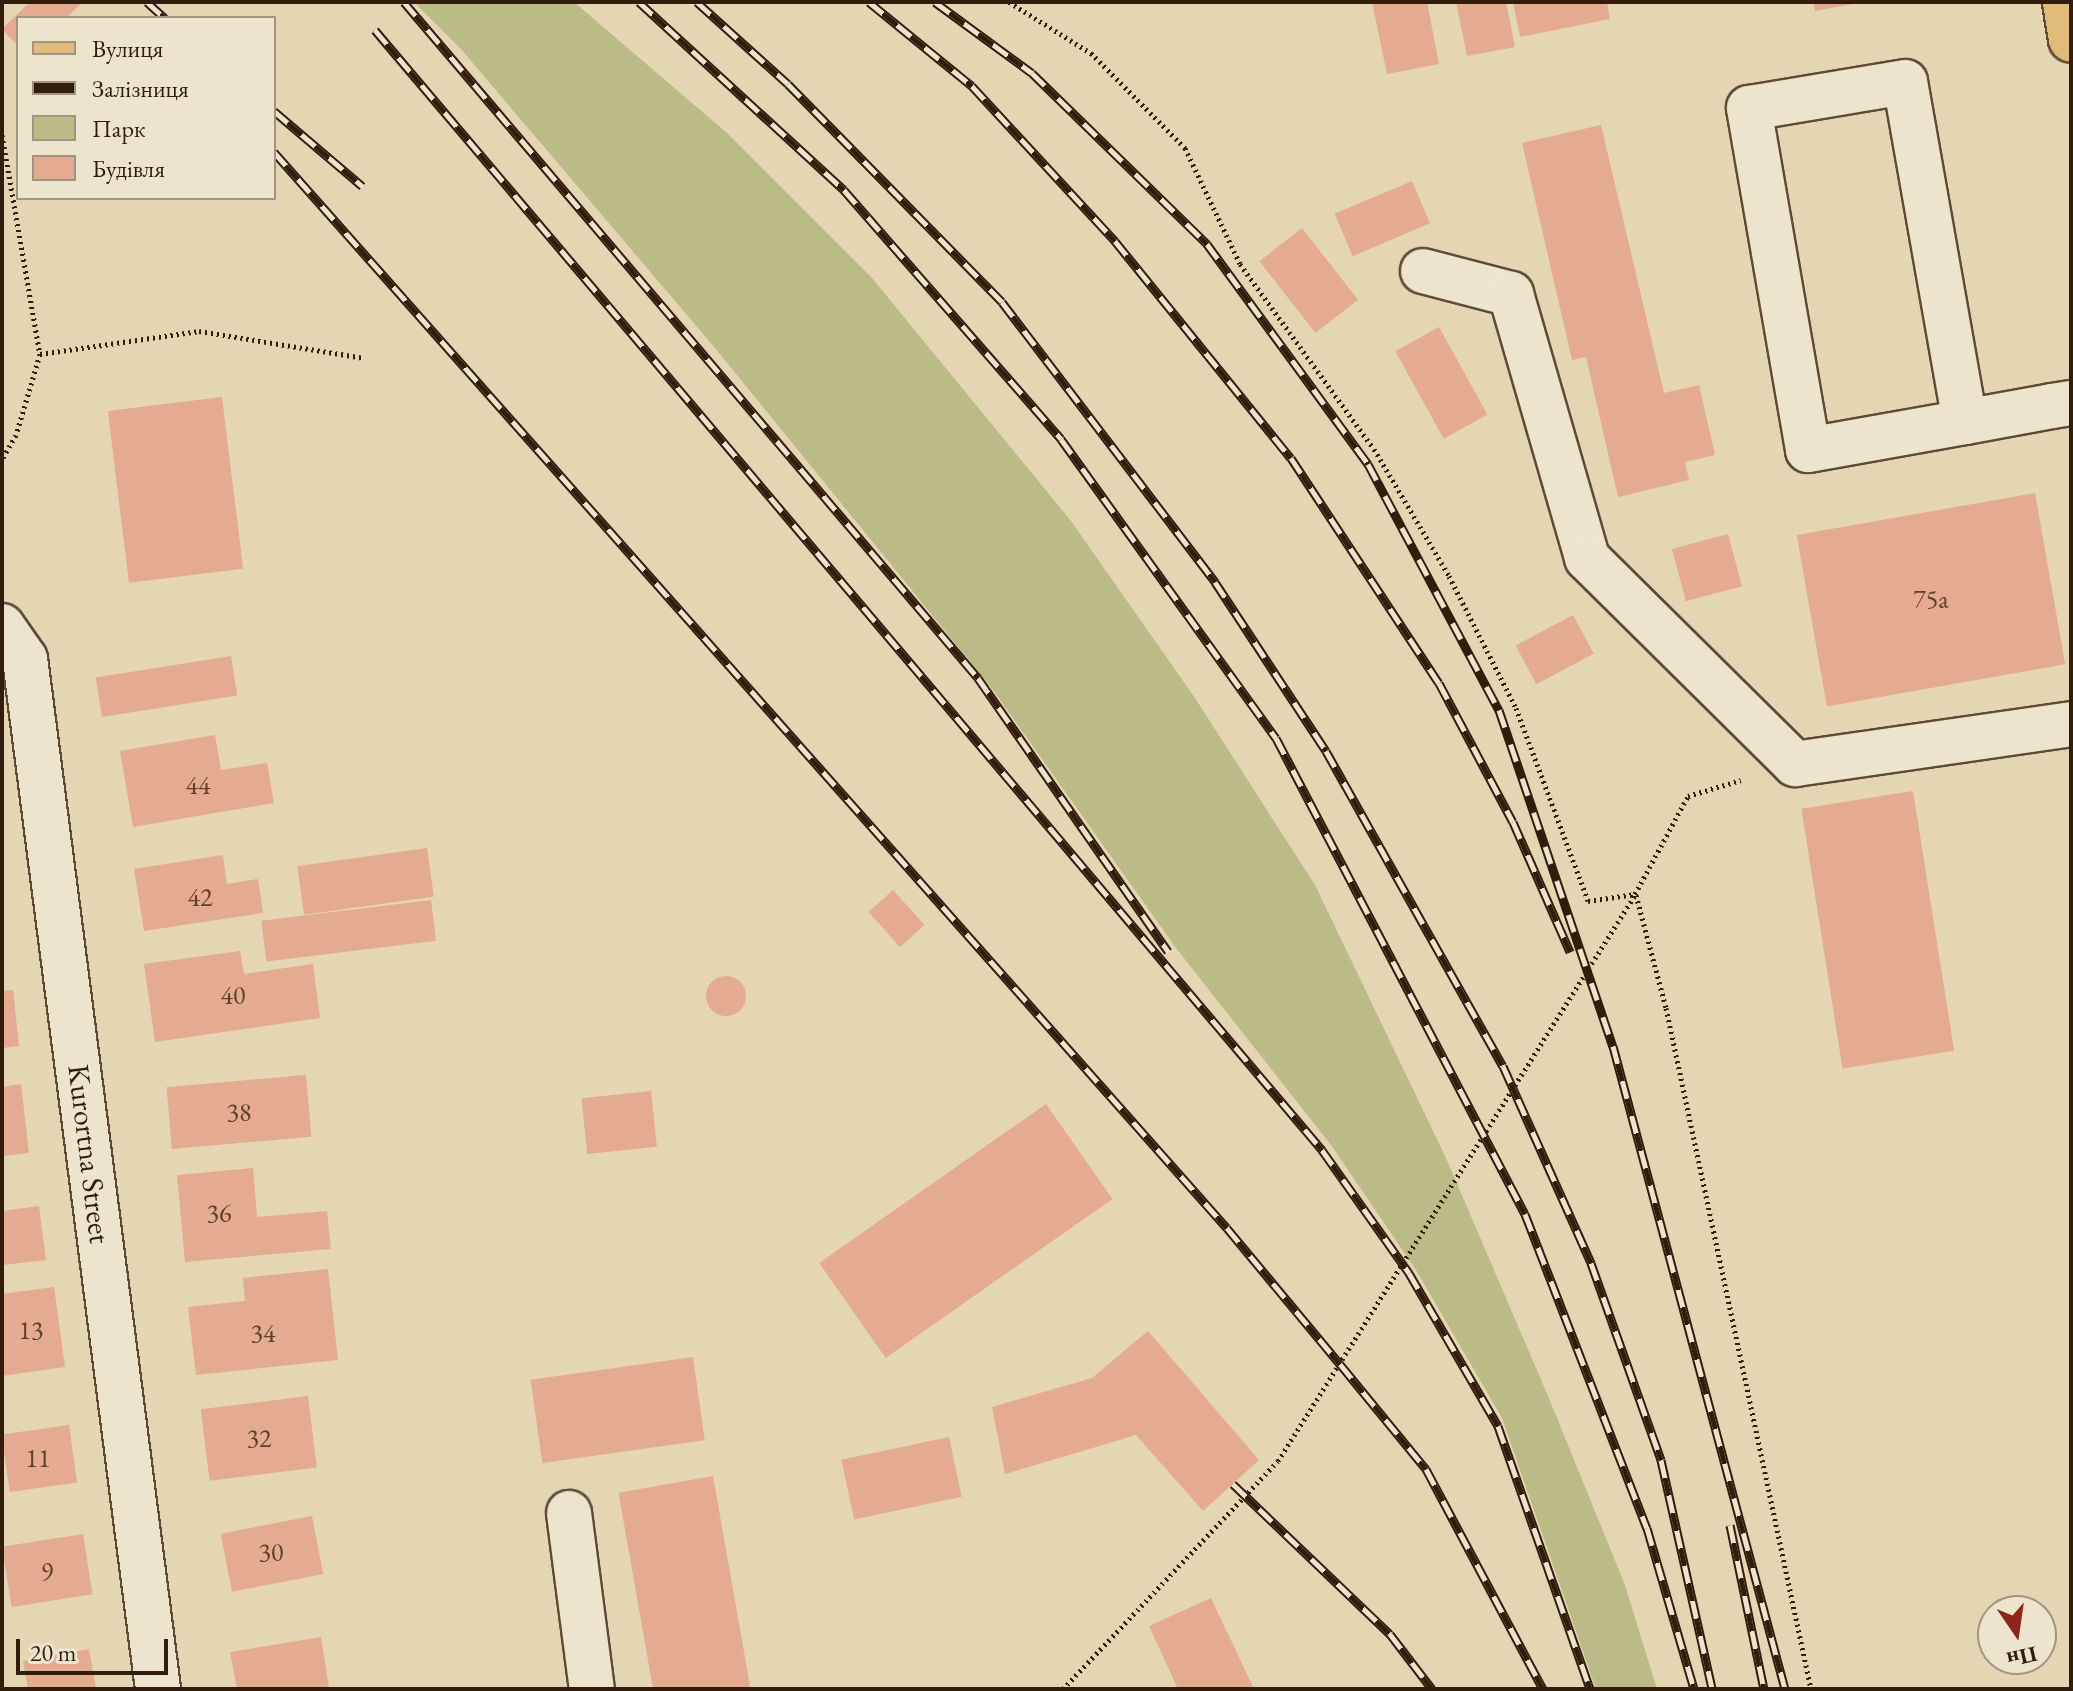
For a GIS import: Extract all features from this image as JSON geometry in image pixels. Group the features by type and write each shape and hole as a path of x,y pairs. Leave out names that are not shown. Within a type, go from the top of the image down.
{"main road":[{"path":"2065,2 2071,40"}],"street":[{"path":"1965,422 1905,82 1749,108 1808,450 1965,422 2071,403"},
{"path":"1423,271 1511,294 1587,558 1795,764 2071,724"},
{"name":"Kurortna Street","path":"2,626 25,659 158,1689"},
{"path":"569,1513 592,1689"}],"path":[{"path":"1009,2 1091,53 1185,148 1240,264 1374,449 1449,576 1516,708 1588,901 1635,894"},
{"path":"2,135 40,354 16,435 2,459"},
{"path":"40,354 199,331 363,358"},
{"path":"1063,1689 1278,1461 1635,894 1688,796 1795,764"},
{"path":"1635,894 1666,1008 1811,1689"}],"green space":[{"path":"414,2 574,2 727,133 872,278 1071,521 1195,698 1315,885 1446,1158 1548,1396 1625,1585 1657,1689 1596,1689 1502,1418 1416,1270 1331,1145 1176,948 993,690 715,348 460,48"}],"building":[{"path":"30,2 83,2 68,16 16,16 16,44 2,29"},
{"path":"1372,2 1427,2 1439,64 1387,74"},
{"path":"1456,2 1506,2 1515,47 1467,56"},
{"path":"1513,2 1607,2 1610,19 1520,37"},
{"path":"1813,2 1853,2 1853,4 1815,11"},
{"path":"1601,125 1664,393 1699,385 1715,455 1685,462 1689,480 1618,497 1586,357 1572,360 1522,143"},
{"path":"1412,181 1430,223 1353,256 1335,214"},
{"path":"1302,228 1358,300 1315,333 1259,261"},
{"path":"1439,327 1487,414 1444,439 1395,351"},
{"path":"222,397 243,569 129,583 108,411"},
{"path":"2035,493 2065,664 1827,706 1797,535"},
{"path":"1728,534 1742,586 1686,601 1672,549"},
{"path":"1573,615 1594,654 1536,684 1516,646"},
{"path":"231,656 237,696 102,717 96,677"},
{"path":"215,735 221,770 267,763 274,803 133,827 120,751"},
{"path":"1913,791 1954,1051 1843,1068 1801,809"},
{"path":"427,848 434,897 304,915 297,866"},
{"path":"223,855 227,884 258,879 263,913 144,931 134,869"},
{"path":"893,890 924,925 900,947 868,912"},
{"path":"431,900 436,941 266,962 261,921"},
{"path":"240,951 244,974 313,964 320,1018 155,1042 144,964"},
{"path":"726,976 740,982 746,996 740,1010 726,1016 712,1010 706,996 712,982"},
{"path":"13,990 19,1046 2,1048 2,991"},
{"path":"306,1075 311,1137 172,1149 167,1087"},
{"path":"21,1084 29,1153 2,1156 2,1087"},
{"path":"651,1091 657,1147 587,1154 581,1098"},
{"path":"1046,1104 1113,1199 886,1358 819,1263"},
{"path":"253,1168 257,1217 327,1211 331,1249 185,1262 177,1175"},
{"path":"39,1206 46,1260 2,1265 2,1211"},
{"path":"328,1269 338,1360 196,1375 188,1307 245,1301 243,1278"},
{"path":"54,1287 65,1367 2,1376 2,1294"},
{"path":"1148,1331 1259,1460 1203,1511 1136,1435 1005,1474 992,1407 1092,1378"},
{"path":"693,1357 705,1440 542,1463 531,1380"},
{"path":"308,1396 317,1467 210,1481 201,1409"},
{"path":"69,1425 77,1482 10,1492 2,1434"},
{"path":"949,1437 962,1497 854,1520 841,1460"},
{"path":"713,1476 751,1689 653,1689 618,1493"},
{"path":"312,1516 323,1574 232,1592 221,1534"},
{"path":"83,1534 93,1594 12,1607 2,1547"},
{"path":"1211,1598 1254,1689 1178,1689 1149,1626"},
{"path":"321,1637 329,1688 237,1689 230,1652"},
{"path":"89,1649 96,1689 28,1689 23,1661"}],"railway":[{"path":"147,2 163,16"},
{"path":"404,2 978,678 1168,951"},
{"path":"639,2 844,190 1061,439 1276,738 1525,1214 1647,1528 1694,1689"},
{"path":"697,2 788,84 1002,302 1215,582 1326,751 1503,1066 1591,1263 1661,1460 1712,1689"},
{"path":"869,2 972,86 1115,241 1291,458 1439,683 1513,822 1570,952"},
{"path":"935,2 1032,73 1207,244 1368,464 1499,710 1613,1046 1785,1689"},
{"path":"375,30 1322,1150 1409,1273 1498,1426 1590,1689"},
{"path":"276,113 362,186"},
{"path":"276,154 1227,1228 1340,1364 1426,1469 1543,1689"},
{"path":"1233,1484 1390,1634 1432,1689"},
{"path":"1730,1525 1764,1689"}]}
